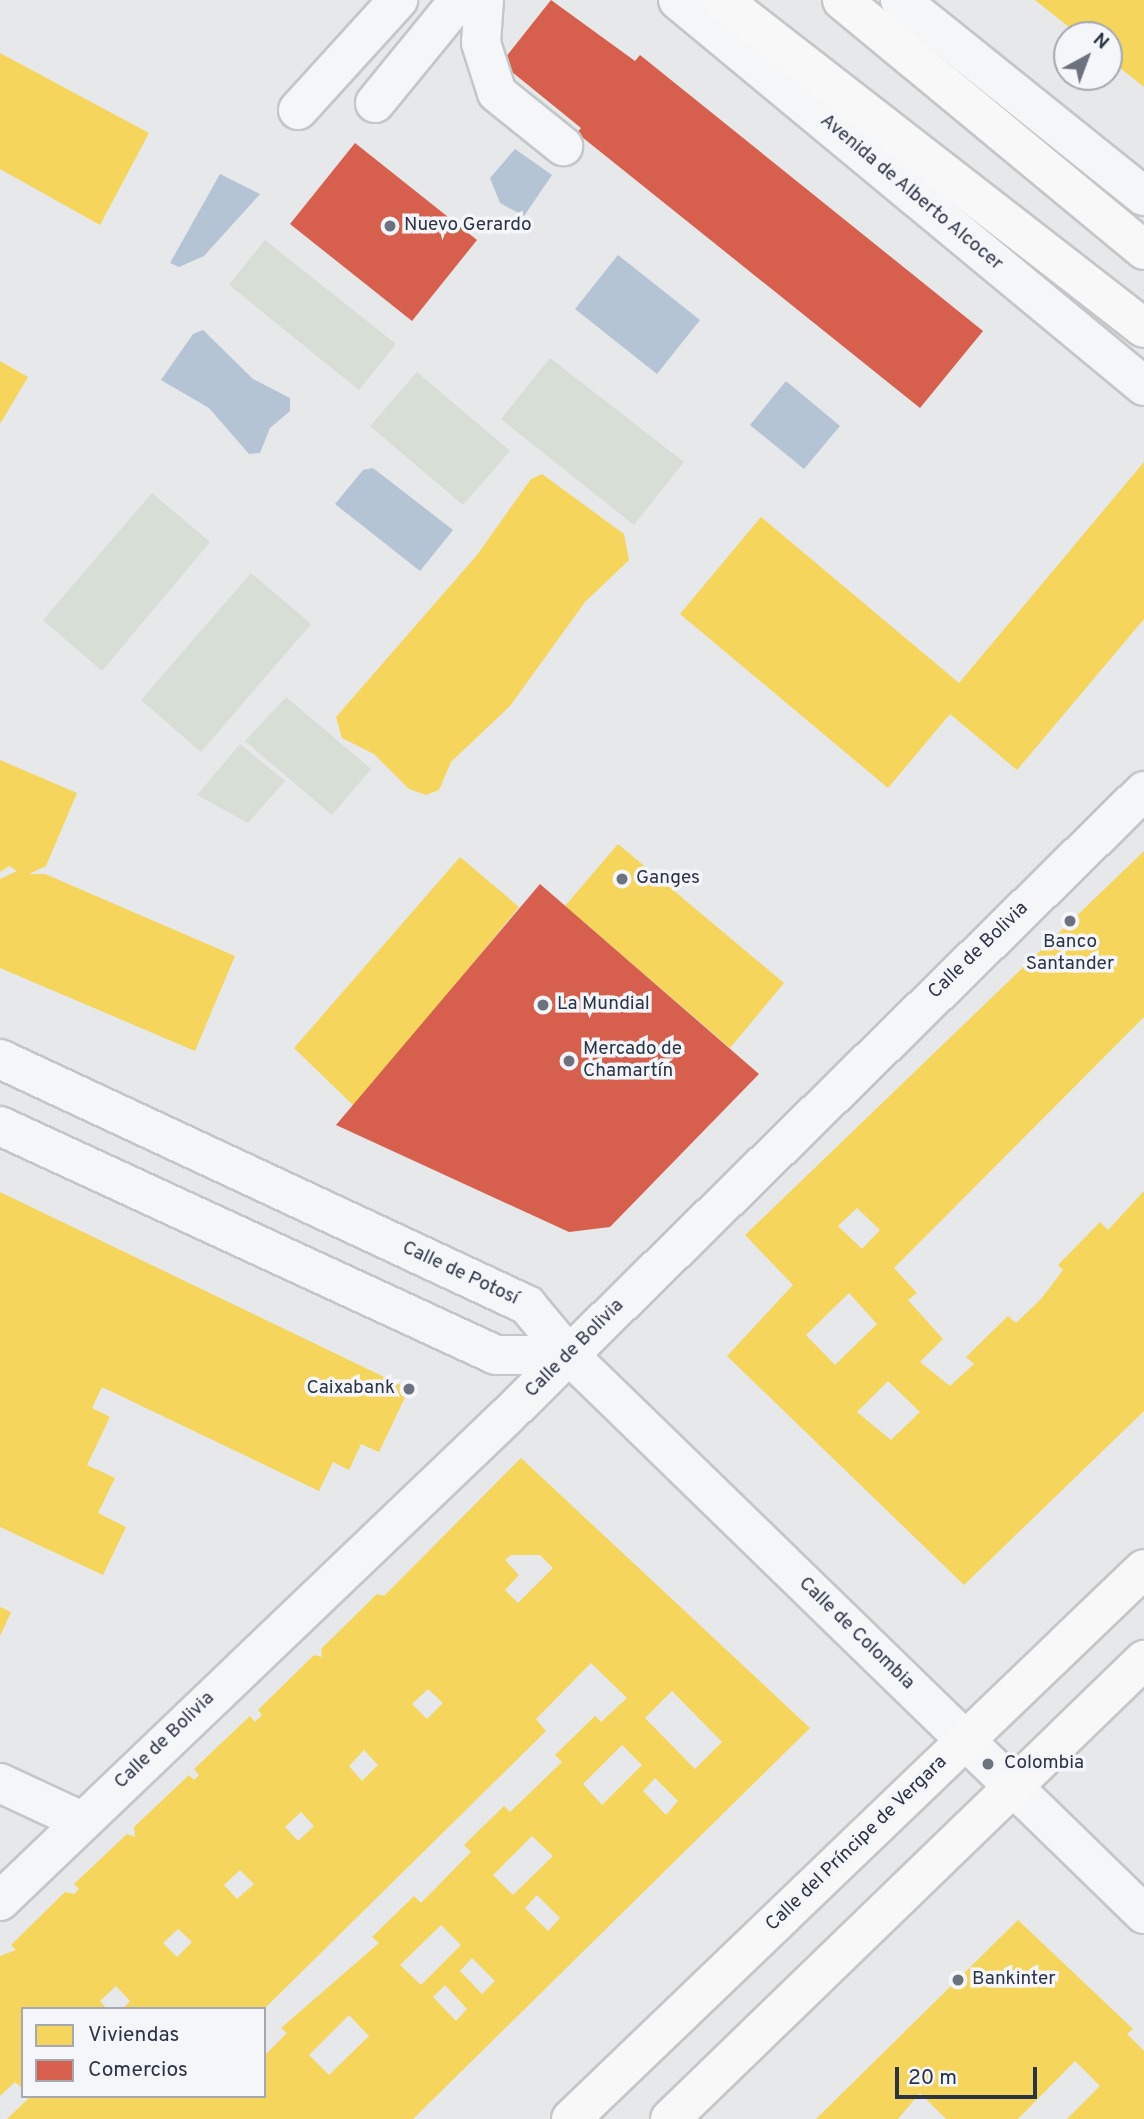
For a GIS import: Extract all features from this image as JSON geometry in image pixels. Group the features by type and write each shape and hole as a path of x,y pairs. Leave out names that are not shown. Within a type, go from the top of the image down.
{"main road":[{"name":"Avenida de Alberto Alcocer","path":"722,0 1144,328"},
{"path":"842,0 1144,250"},
{"name":"Calle del Príncipe de Vergara","path":"570,2119 1144,1569"},
{"path":"670,2119 1144,1660"}],"street":[{"path":"298,110 398,0"},
{"path":"375,103 459,0"},
{"path":"484,0 481,43 497,93 563,146"},
{"name":"Avenida de Alberto Alcocer","path":"678,0 1144,386"},
{"path":"900,0 1144,196"},
{"name":"Calle de Bolivia","path":"0,1901 569,1356 1144,791"},
{"name":"Calle de Potosí","path":"0,1059 527,1305 569,1356"},
{"path":"0,1126 496,1355 569,1356"},
{"path":"154,1197 194,1148"},
{"name":"Calle de Colombia","path":"569,1356 1144,1914"},
{"path":"0,1783 82,1821"}],"shaded area":[{"path":"265,240 396,344 359,390 229,285"},
{"path":"550,358 684,462 634,525 501,419"},
{"path":"417,372 510,451 463,505 370,426"},
{"path":"152,493 210,542 102,671 43,620"},
{"path":"251,573 311,624 201,752 141,700"},
{"path":"286,697 371,769 332,815 245,741"},
{"path":"240,744 285,781 248,823 197,795"}],"water":[{"path":"515,149 552,175 524,216 500,203 490,178"},
{"path":"220,174 260,194 204,256 179,267 170,263"},
{"path":"618,255 700,320 657,374 575,309"},
{"path":"203,330 253,379 290,398 290,411 270,428 260,453 249,454 209,408 161,380 193,334"},
{"path":"786,381 840,426 804,469 750,425"},
{"path":"373,468 453,530 420,571 335,504 363,470"}],"building: Viviendas":[{"path":"1035,0 1144,0 1144,87 1123,70 1123,21 1061,21"},
{"path":"0,53 149,133 100,225 0,169"},
{"path":"0,361 28,377 0,424"},
{"path":"1144,462 1144,619 1017,770 950,714 888,788 680,614 761,517 959,683"},
{"path":"542,474 624,534 629,560 585,602 510,706 451,762 439,790 426,795 409,789 374,754 342,738 336,717 477,555 531,479"},
{"path":"0,760 77,793 46,866 29,874 45,874 235,956 195,1051 0,968 0,879 17,871 9,866 0,872"},
{"path":"618,844 784,983 730,1048 565,906"},
{"path":"1144,851 1144,1017 894,1268 917,1293 908,1300 943,1339 920,1362 950,1386 974,1364 966,1357 1008,1316 1016,1323 1041,1299 1063,1270 1058,1265 1100,1222 1108,1230 1144,1191 1144,1411 964,1585 727,1356 793,1285 745,1235","holes":["857,1208 880,1230 862,1249 838,1226","849,1293 877,1324 835,1365 806,1335","888,1381 920,1412 891,1440 857,1412"]},
{"path":"460,857 519,907 355,1107 294,1048"},
{"path":"0,1192 409,1389 379,1452 361,1444 349,1470 333,1462 319,1491 102,1387 92,1408 110,1417 87,1465 115,1478 98,1513 126,1527 103,1575 0,1527"},
{"path":"521,1458 810,1728 413,2119 7,2119 29,2098 266,2098 266,2054 287,2033 281,2028 379,1943 372,1937 414,1896 421,1903 471,1852 464,1845 504,1806 510,1812 562,1762 555,1755 595,1716 601,1722 627,1698 591,1663 536,1719 546,1731 266,2007 124,2007 130,2001 116,1986 100,2001 105,2007 21,2007 21,2087 15,2082 0,2096 0,1956 16,1950 11,1945 65,1892 74,1894 79,1889 74,1884 127,1834 135,1837 134,1827 189,1775 194,1780 199,1775 194,1769 250,1716 255,1722 262,1715 258,1710 314,1655 322,1657 321,1649 377,1594 384,1596","holes":["511,1555 540,1555 553,1568 518,1603 505,1590 519,1575 505,1560","428,1689 443,1703 427,1719 412,1704","672,1691 722,1742 695,1769 645,1718","622,1745 642,1765 602,1805 583,1784","364,1750 378,1765 362,1781 349,1766","655,1778 678,1801 666,1815 643,1791","301,1812 314,1826 298,1841 285,1827","532,1836 553,1856 513,1895 493,1875","240,1870 254,1884 237,1899 224,1885","537,1895 560,1918 548,1931 525,1908","441,1925 461,1945 421,1985 400,1965","178,1929 192,1942 177,1957 163,1943","472,1958 495,1981 482,1994 460,1971","445,1985 467,2009 456,2021 433,1997","349,2015 369,2036 329,2075 309,2055"]},
{"path":"0,1607 11,1612 0,1636"},
{"path":"1018,1920 1133,2029 1127,2034 1144,2051 1144,2119 1067,2119 1100,2086 1075,2061 1018,2119 946,2119 920,2093 898,2119 816,2119"}],"building: Comercios":[{"path":"551,0 635,61 640,55 983,331 920,408 577,133 581,128 501,63"},
{"path":"355,143 477,240 412,321 290,224"},
{"name":"Mercado de Chamartín","path":"540,884 759,1074 610,1227 569,1232 336,1125"}],"place":[{"name":"Nuevo Gerardo","path":"390,226"},
{"name":"Ganges","path":"622,879"},
{"name":"Banco Santander","path":"1070,921"},
{"name":"La Mundial","path":"543,1005"},
{"name":"Mercado de Chamartín","path":"569,1061"},
{"name":"Caixabank","path":"409,1389"},
{"name":"Colombia","path":"988,1764"},
{"name":"Bankinter","path":"958,1980"}]}
